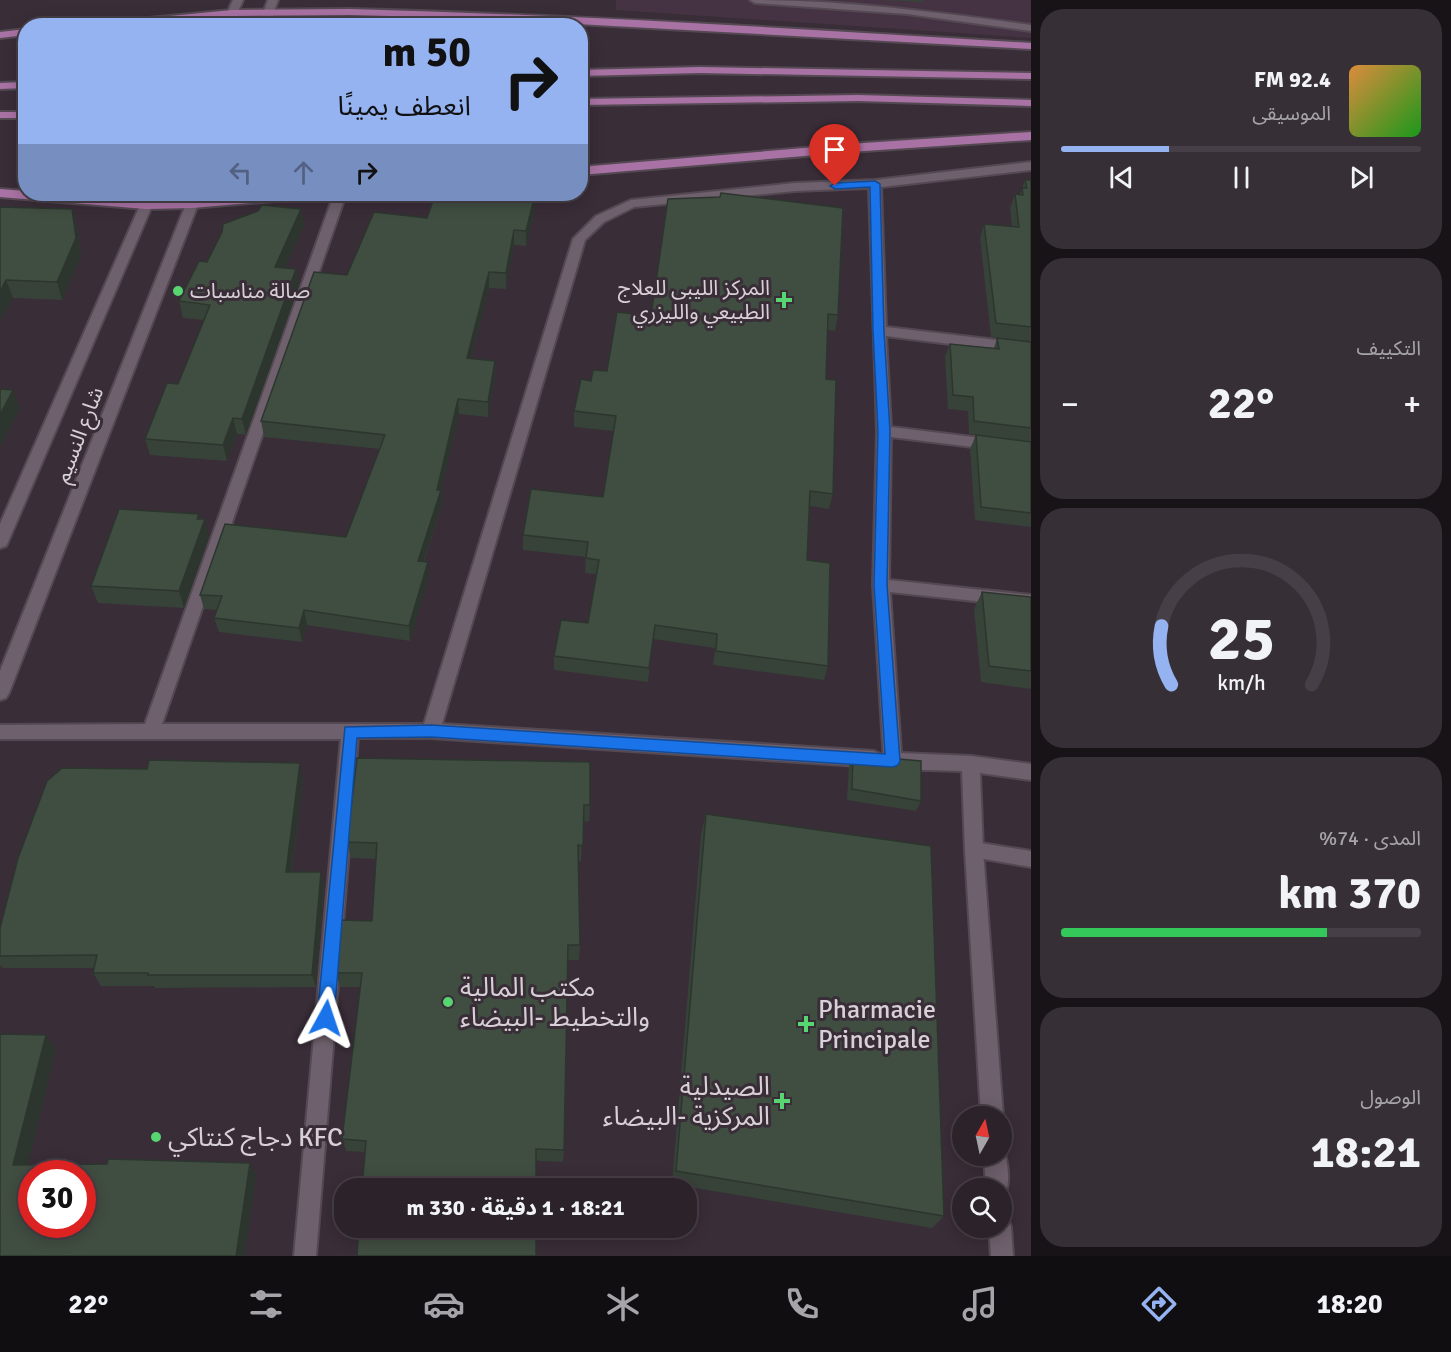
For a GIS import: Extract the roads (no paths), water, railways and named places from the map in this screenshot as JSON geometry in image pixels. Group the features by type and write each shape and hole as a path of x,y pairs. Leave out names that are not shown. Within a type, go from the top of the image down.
{"highway":[{"path":"180,18 269,12 523,18"},
{"path":"588,22 1031,46"},
{"path":"0,35 18,33"},
{"path":"588,73 700,70 1031,76"},
{"path":"0,86 18,86"},
{"path":"588,102 858,98 1031,104"},
{"path":"0,116 18,115"},
{"path":"588,170 1031,136"},
{"path":"0,193 18,194"}],"street":[{"path":"230,18 238,0"},
{"path":"266,18 273,0"},
{"path":"754,0 907,11 1031,28"},
{"path":"431,731 579,239 600,219 631,204 795,187 875,184 1031,166"},
{"path":"875,184 884,431 881,585 893,761"},
{"name":"شارع النسيم","path":"0,542 147,201"},
{"name":"شارع النسيم","path":"0,693 193,201"},
{"path":"151,732 338,201"},
{"path":"879,331 1031,349"},
{"path":"884,431 1031,449"},
{"path":"881,585 1031,601"},
{"path":"0,732 431,731 971,765 1031,772"},
{"path":"305,1256 350,732"},
{"path":"971,765 974,850 991,1106"},
{"path":"974,850 1031,859"},
{"path":"1001,1238 1002,1256"}],"place":[{"name":"صالة مناسبات","path":"178,291"},
{"name":"المركز الليبي للعلاج الطبيعي والليزري","path":"784,300"},
{"name":"مكتب المالية والتخطيط -البيضاء","path":"448,1002"},
{"name":"Pharmacie Principale","path":"806,1024"},
{"name":"الصيدلية المركزية -البيضاء","path":"782,1101"},
{"name":"دجاج كنتاكي KFC","path":"156,1137"}]}
